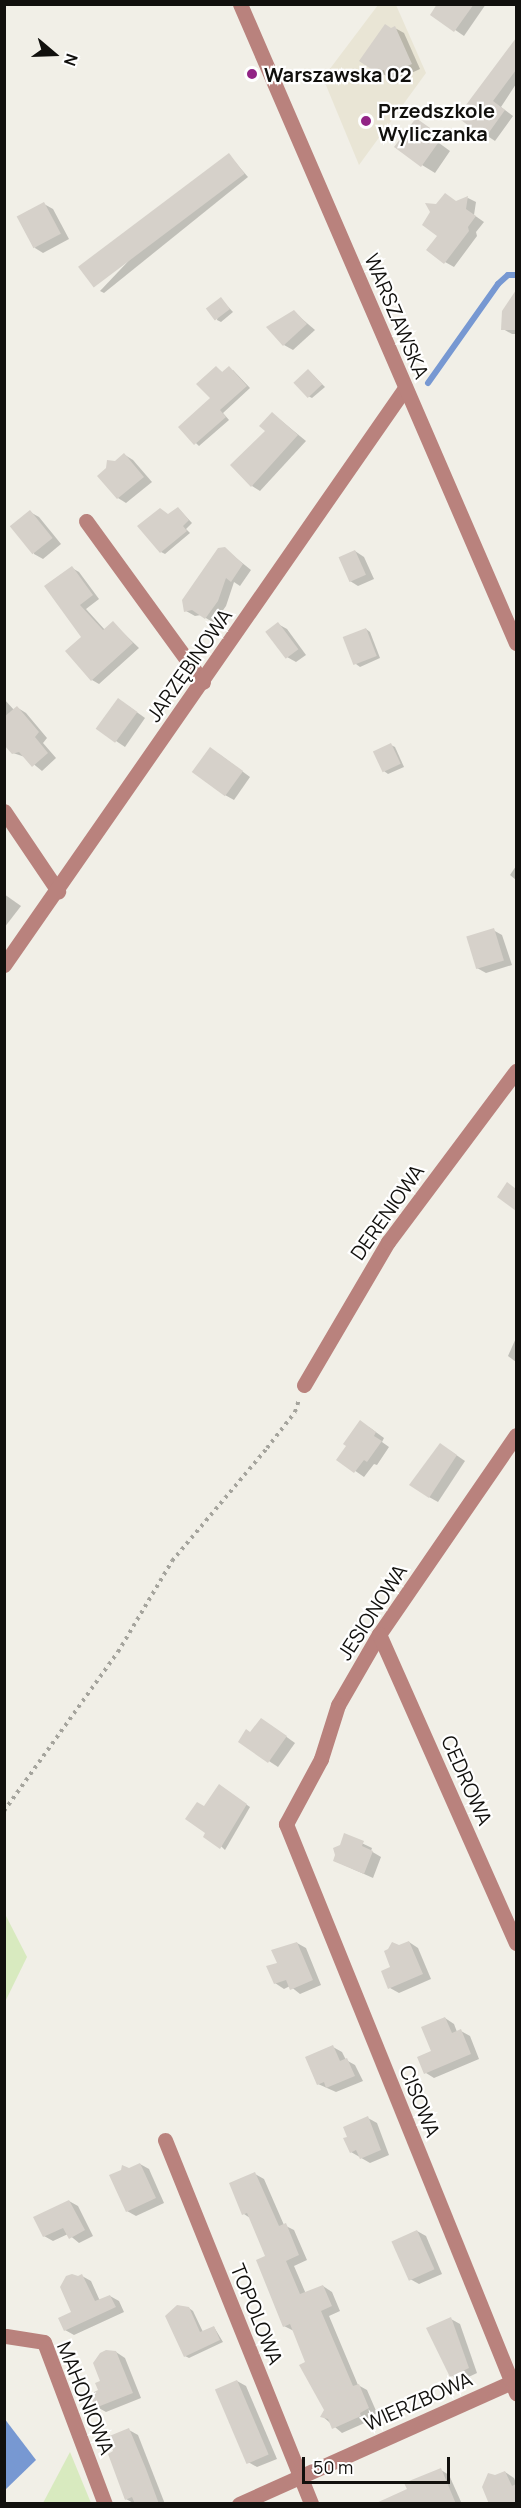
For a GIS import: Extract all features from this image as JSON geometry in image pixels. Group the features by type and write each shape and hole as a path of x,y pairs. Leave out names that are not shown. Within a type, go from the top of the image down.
{"street":[{"name":"WARSZAWSKA","path":"240,4 516,643"},
{"name":"JARZĘBINOWA","path":"4,965 58,891 405,388"},
{"path":"86,521 203,682"},
{"path":"4,811 58,891"},
{"name":"DERENIOWA","path":"304,1384 388,1242 516,1071"},
{"name":"JESIONOWA","path":"286,1824 321,1759 338,1705 379,1634 516,1435"},
{"name":"CEDROWA","path":"379,1634 516,1943"},
{"name":"CISOWA","path":"286,1824 515,2385"},
{"name":"TOPOLOWA","path":"165,2140 311,2504"},
{"name":"MAHONIOWA","path":"6,2336 44,2342 105,2504"},
{"name":"WIERZBOWA","path":"239,2504 515,2385"}],"path":[{"path":"4,1811 118,1652 172,1561 295,1412 304,1384"}],"shaded area":[{"name":"Przedszkole Wyliczanka","path":"378,5 396,5 426,73 359,165 323,78"}],"green space":[{"path":"5,1914 27,1957 4,2002"},
{"path":"70,2452 91,2503 43,2503"}],"water":[{"path":"4,2418 36,2460 5,2490 4,2490"}],"building":[{"path":"437,4 474,4 454,32 430,15"},
{"path":"385,24 391,28 395,26 412,64 386,76 384,70 377,73 359,61"},
{"path":"516,38 516,70 493,101 505,110 485,138 457,117"},
{"path":"416,118 430,128 426,135 438,143 421,167 394,147"},
{"path":"229,153 245,174 94,288 78,267"},
{"path":"445,193 456,201 468,196 466,209 476,216 468,227 469,231 444,264 426,250 437,236 422,225 430,212 425,203 436,204"},
{"path":"44,202 61,234 34,248 17,217"},
{"path":"516,290 516,330 501,330 502,311"},
{"path":"221,297 230,309 215,320 206,308"},
{"path":"294,310 307,324 283,346 266,327"},
{"path":"216,366 222,372 229,366 247,386 220,410 226,417 194,445 178,427 210,398 196,384"},
{"path":"308,369 322,384 308,398 293,383"},
{"path":"272,412 298,435 251,487 230,465 265,431 259,426"},
{"path":"124,453 144,477 117,499 97,476 106,468 107,460 115,461"},
{"path":"178,507 189,520 183,526 187,531 160,553 137,526 160,508 168,514"},
{"path":"30,510 53,538 32,554 10,526"},
{"path":"225,547 243,564 231,582 226,578 218,601 205,619 192,610 184,612 182,600 218,548"},
{"path":"355,550 366,575 350,582 339,557"},
{"path":"72,566 93,595 80,605 103,630 113,621 133,643 91,681 65,651 81,637 44,586"},
{"path":"278,622 298,649 286,659 265,632"},
{"path":"366,628 377,656 353,665 343,637"},
{"path":"118,698 137,712 115,743 96,729"},
{"path":"17,706 39,732 35,737 48,753 32,767 19,752 12,754 4,745 4,717"},
{"path":"391,743 401,764 383,772 373,751"},
{"path":"210,747 243,771 225,796 192,772"},
{"path":"494,928 504,961 476,969 466,936"},
{"path":"507,1182 516,1189 516,1211 497,1197"},
{"path":"360,1420 376,1432 374,1436 382,1441 367,1462 364,1460 354,1473 336,1460 346,1446 343,1444"},
{"path":"440,1443 457,1455 429,1498 409,1485"},
{"path":"261,1718 287,1736 268,1763 238,1742 246,1729 250,1732"},
{"path":"219,1784 247,1804 220,1849 203,1837 205,1833 185,1819 197,1802 204,1806"},
{"path":"344,1833 364,1841 362,1846 373,1851 364,1874 333,1861 335,1855 333,1848 340,1845"},
{"path":"409,1941 423,1974 388,1989 381,1971 390,1967 384,1951 392,1942 399,1945"},
{"path":"297,1942 313,1980 290,1990 286,1980 274,1984 266,1966 277,1963 271,1950"},
{"path":"445,2017 452,2033 461,2029 471,2054 424,2074 417,2057 431,2051 421,2027"},
{"path":"333,2045 340,2061 347,2058 355,2076 326,2088 324,2082 317,2085 305,2057"},
{"path":"368,2116 381,2150 360,2159 356,2150 350,2153 343,2138 347,2137 343,2127"},
{"path":"140,2163 156,2198 126,2212 109,2175 121,2170 122,2165 129,2168"},
{"path":"255,2172 279,2226 286,2223 299,2255 286,2261 300,2294 323,2285 332,2306 321,2311 353,2386 359,2384 369,2408 360,2413 361,2416 332,2429 328,2419 320,2417 324,2410 299,2365 305,2362 290,2324 283,2327 256,2260 265,2256 247,2213 242,2215 229,2183"},
{"path":"69,2200 85,2230 69,2239 63,2228 43,2237 33,2217"},
{"path":"417,2230 434,2269 409,2281 391,2241"},
{"path":"72,2274 78,2276 82,2274 95,2301 110,2295 116,2307 64,2331 58,2318 71,2312 60,2287 66,2276"},
{"path":"177,2305 189,2307 200,2332 214,2326 220,2340 184,2357 165,2316"},
{"path":"451,2317 469,2368 450,2377 426,2328"},
{"path":"106,2350 116,2351 133,2393 95,2408 90,2394 98,2390 95,2383 100,2381 93,2363 100,2353"},
{"path":"237,2380 269,2455 247,2464 215,2389"},
{"path":"129,2428 159,2504 135,2504 132,2497 125,2500 108,2454 113,2451 107,2437"},
{"path":"441,2468 456,2504 374,2504 407,2489 404,2483"},
{"path":"505,2471 512,2486 516,2484 516,2504 489,2504 482,2487 488,2473 495,2475"}],"waterway":[{"path":"428,383 498,284 508,275 516,275"}],"place":[{"name":"Warszawska 02","path":"252,74"},
{"name":"Przedszkole Wyliczanka","path":"366,121"}]}
